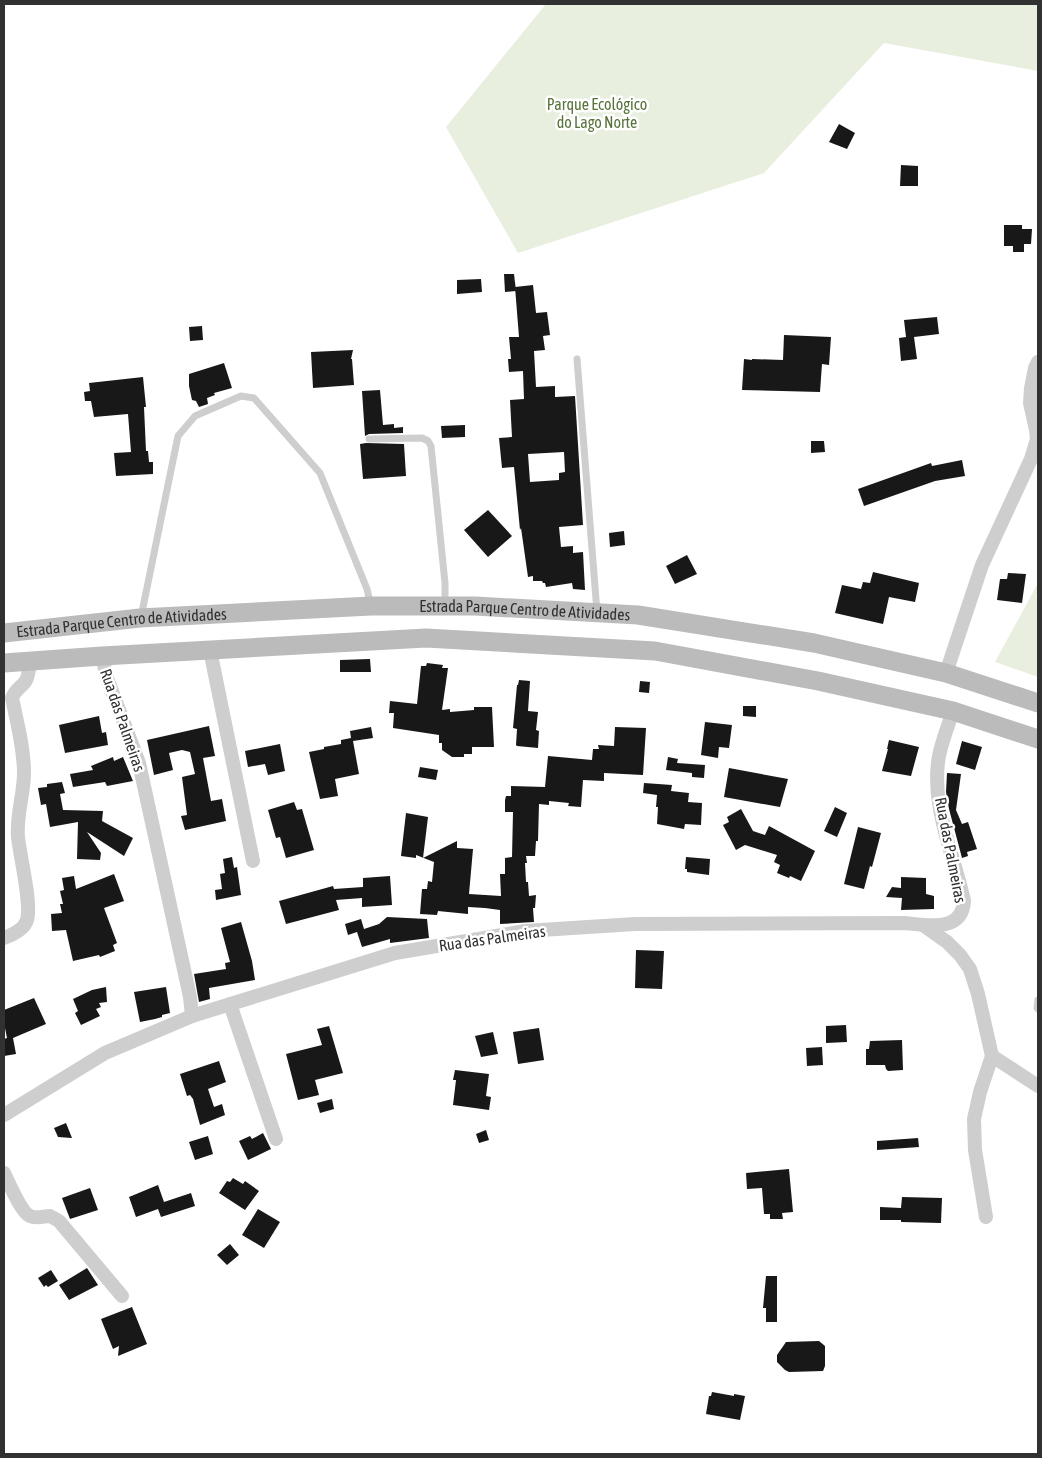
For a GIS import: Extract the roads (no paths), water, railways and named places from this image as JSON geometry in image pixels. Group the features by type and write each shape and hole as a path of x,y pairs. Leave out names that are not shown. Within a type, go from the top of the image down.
{"main road":[{"name":"Estrada Parque Centro de Atividades","path":"4,633 140,618 371,606 475,606 638,615 814,644 946,673 1038,703"},
{"path":"30,661 23,651 23,644 30,633 35,630"},
{"name":"Estrada Parque Centro de Atividades","path":"4,663 426,638 655,651 818,680 953,711 1038,739"}],"street":[{"path":"946,673 982,565 1031,460 1037,439 1030,402 1034,368 1038,362"},
{"path":"210,650 254,861"},
{"name":"Rua das Palmeiras","path":"102,656 106,678 139,763 190,997 192,1016 395,953 525,931 635,924 904,923 942,925 951,923 959,917 964,901 940,809 938,781 939,756 953,711"},
{"path":"4,938 13,935 27,921 26,892 18,834 24,789 24,772 12,698 14,691 28,677 30,661"},
{"path":"923,924 947,942 970,969 978,994 992,1056 980,1092 974,1119 975,1150 986,1217"},
{"path":"230,1004 276,1139"},
{"path":"4,1115 105,1053 192,1016"},
{"path":"992,1056 1038,1086"},
{"path":"4,1173 24,1210 30,1216 50,1216 58,1221 122,1296"}],"lane":[{"path":"577,360 597,613"},
{"path":"140,618 178,436 195,416 241,396 254,398 320,473 367,589 371,606"},
{"path":"369,439 422,438 432,446 446,583 445,606"},
{"path":"1038,1000 1038,1010"}],"park label":[{"name":"Parque Ecológico do Lago Norte","path":"597,113"}]}
